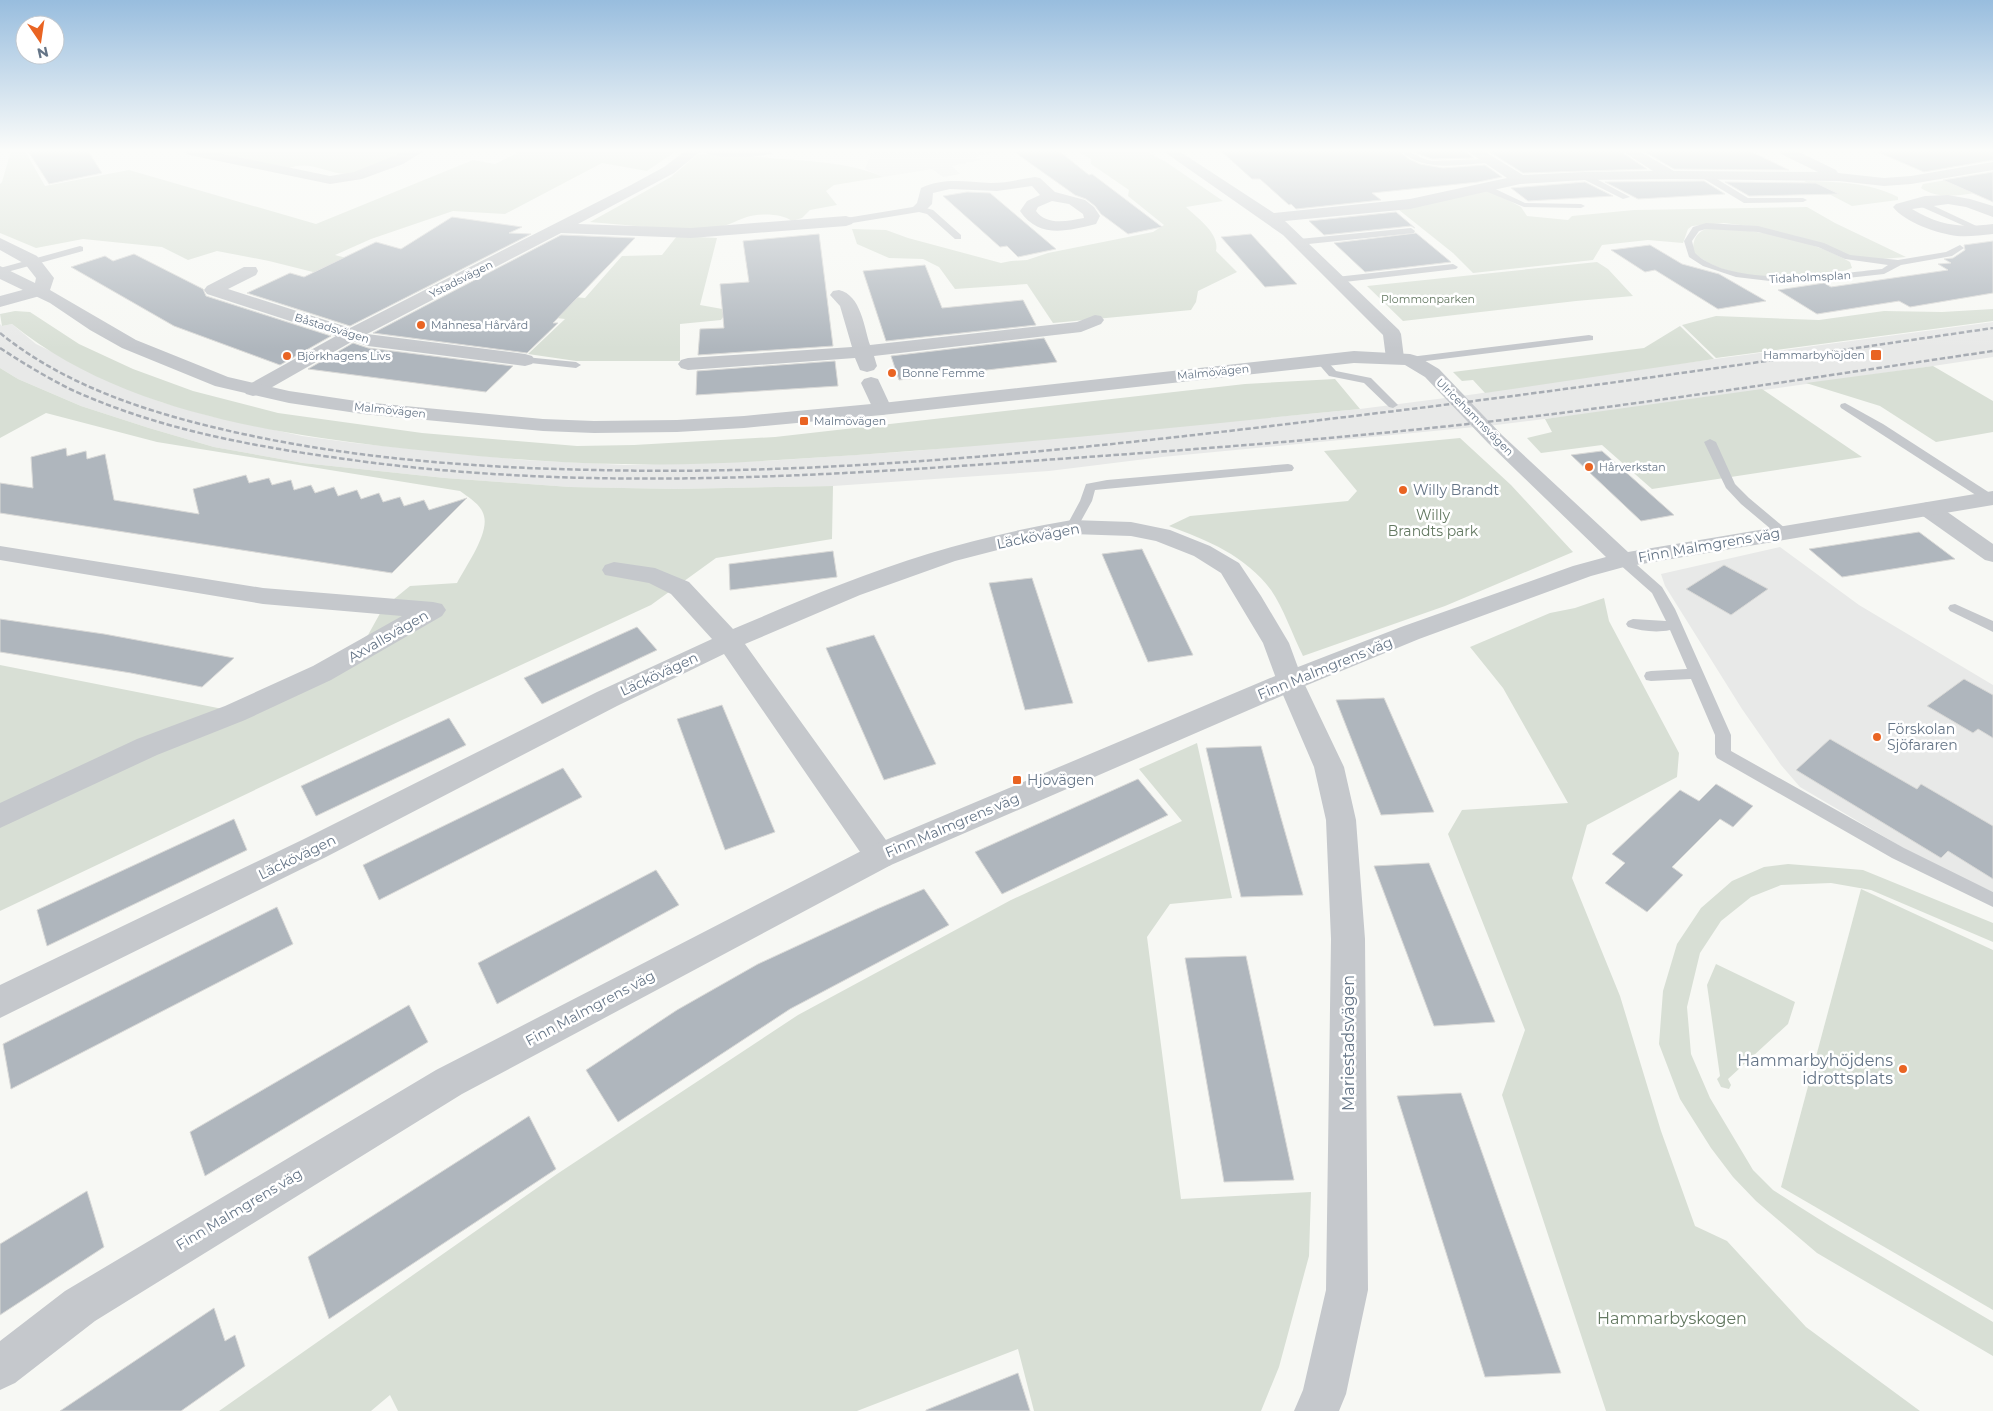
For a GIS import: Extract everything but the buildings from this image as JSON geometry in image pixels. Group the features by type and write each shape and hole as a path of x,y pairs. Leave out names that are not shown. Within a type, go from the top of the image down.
{"street":[{"name":"Ystadsvägen","path":"253,390 351,335 580,217"},
{"path":"1271,218 1282,217"},
{"path":"1917,217 1945,230 1961,232 1987,229"},
{"path":"1271,218 1300,242 1392,334 1402,359"},
{"path":"559,228 692,233 846,221"},
{"path":"0,244 32,262 45,278 41,290 0,302"},
{"name":"Malmövägen","path":"0,271 12,279 41,290 96,326 129,344 222,382 253,390 362,408 534,424 594,427 677,426 744,422 882,409 1354,357 1402,359"},
{"name":"Båstadsvägen","path":"250,271 213,290 368,340 525,360"},
{"path":"839,294 848,304 882,409"},
{"path":"688,364 867,367 1081,327 1095,320"},
{"name":"Ulricehamnsvägen","path":"1402,359 1432,373 1496,439 1623,560"},
{"name":"Finn Malmgrens väg","path":"0,1368 80,1306 449,1082 880,856 1290,681 1419,630 1574,574 1623,560 1991,498"},
{"path":"1928,508 1993,555"},
{"name":"Läckövägen","path":"0,1002 308,852 607,698 729,641 851,589 946,556 1036,533 1072,527 1131,529 1162,535 1202,551 1230,568 1276,643 1290,681"},
{"name":"Axvallsvägen","path":"0,552 263,596 433,610 322,673 235,713 147,747 0,816"},
{"path":"614,570 655,576 680,588 729,641 880,856"},
{"name":"Mariestadsvägen","path":"1290,681 1329,767 1341,820 1348,939 1347,1290 1324,1394 1316,1411"}],"lane":[{"path":"846,221 871,217"},
{"path":"935,217 958,237"},
{"name":"Tidaholmsplan","path":"1898,263 1884,271 1850,275 1786,280 1759,279 1727,272 1698,262 1690,254 1688,241 1696,229 1706,226 1758,229 1821,245 1848,257 1898,263 1949,254 1960,248"},
{"path":"1300,242 1411,231"},
{"path":"0,271 80,249"},
{"path":"1336,280 1453,267"},
{"path":"1402,359 1589,338"},
{"path":"525,360 576,365"},
{"path":"1321,361 1334,374 1367,380 1393,405"},
{"path":"1845,406 1991,498"},
{"path":"1710,442 1730,485 1745,501 1782,532"},
{"path":"1072,527 1086,501 1090,487 1288,468"},
{"path":"1623,560 1657,590 1697,674 1723,735 1723,754 1898,854 1993,900"},
{"path":"1955,608 1993,627"},
{"path":"1633,624 1662,627 1674,624"},
{"path":"1651,676 1697,674"}],"shaded area":[{"path":"1993,322 1993,357 1644,407 1496,425 1162,457 1049,471 833,486 676,489 570,487 445,478 303,463 214,447 149,428 81,406 18,379 0,368 0,324 2,326 12,324 36,344 135,392 161,402 210,416 302,436 354,443 523,460 626,465 766,461 914,451 1360,409 1476,394 1595,375"},
{"name":"Förskolan Sjöfararen","path":"1780,547 1859,605 1993,685 1993,892 1927,862 1800,787 1781,765 1742,709 1665,586 1661,574"}],"green space":[{"path":"0,217 291,217 316,224 334,217 436,217 371,239 335,255 437,282 409,296 269,261 217,251 188,260 162,247 83,239 36,248 0,233"},
{"path":"599,217 747,217 728,225 687,229 590,222"},
{"path":"784,217 803,217 792,221"},
{"path":"1154,217 1197,217 1215,238 1216,251 1237,272 1198,291 1196,302 1191,310 1053,323 1027,284 955,289 939,267 923,259 889,258 857,244 852,229 886,230 908,238 1001,263 1027,260 1048,253 1153,232 1164,225"},
{"path":"1408,217 1536,217 1568,220 1571,217 1824,217 1906,257 1882,259 1852,257 1749,226 1724,223 1692,226 1688,229 1683,243 1648,240 1602,245 1593,260 1473,273 1453,253"},
{"path":"1708,228 1745,230 1799,241 1850,262 1852,268 1821,276 1782,278 1763,277 1727,270 1710,264 1693,253 1696,238 1700,232"},
{"path":"677,236 717,238 700,305 728,310 721,320 680,324 680,361 576,361 528,354 565,319 433,304 465,287 585,298 622,256 662,255"},
{"name":"Plommonparken","path":"1597,262 1608,269 1633,296 1403,321 1367,286"},
{"path":"1993,309 1993,321 1716,358 1682,325 1716,316 1819,320 1884,311 1942,312"},
{"path":"15,311 30,312 79,344 133,369 193,391 278,413 422,433 577,446 634,445 775,437 1245,384 1335,379 1360,409 920,451 799,459 652,464 532,460 333,440 236,422 188,410 140,395 95,376 52,352 12,324 2,326 0,314"},
{"path":"1680,326 1714,359 1485,393 1473,380 1462,381 1453,372 1644,348"},
{"path":"1933,366 1993,401 1993,432 1936,442 1880,406 1806,383"},
{"path":"0,368 18,379 81,406 149,428 214,447 303,463 445,478 570,487 676,489 833,486 832,539 716,558 651,605 400,721 0,911 0,665 228,710 326,664 368,635 383,608 410,586 457,583 476,550 485,523 480,508 460,491 157,442 46,413 0,438"},
{"path":"1762,389 1862,457 1652,489 1602,445 1541,453 1527,438 1552,432 1545,419"},
{"name":"Willy Brandts park","path":"1460,438 1511,485 1573,552 1445,606 1303,656 1280,605 1261,578 1238,558 1225,550 1169,526 1190,516 1348,501 1357,491 1324,451"},
{"name":"Hammarbyskogen","path":"1604,598 1609,621 1679,753 1677,777 1587,825 1572,878 1620,996 1661,1131 1695,1226 1727,1241 1806,1327 1920,1411 1606,1411 1502,1095 1525,1030 1448,834 1462,810 1568,803 1503,688 1470,647 1550,613 1575,608"},
{"path":"1197,743 1232,898 1170,904 1147,937 1181,1199 1311,1192 1309,1256 1279,1367 1261,1411 1034,1411 1018,1349 857,1411 398,1411 390,1395 371,1411 219,1411 557,1174 798,1015 1011,900 1182,821 1139,769"},
{"path":"1788,864 1863,870 1993,923 1993,942 1871,890 1831,883 1781,885 1751,897 1721,921 1700,953 1687,1007 1691,1054 1710,1098 1753,1170 1773,1190 1830,1226 1993,1322 1993,1356 1817,1253 1756,1201 1733,1177 1711,1148 1680,1099 1659,1044 1663,991 1677,944 1701,908 1732,881 1764,867"},
{"name":"Hammarbyhöjdens idrottsplats","path":"1861,889 1993,950 1993,1310 1781,1187"},
{"path":"1716,964 1795,1002 1788,1024 1728,1079 1731,1085 1729,1089 1721,1087 1717,1079 1720,1076 1707,985"}],"railway":[{"path":"0,333 29,354 91,388 158,412 262,438 303,446 429,462 554,469 689,471 782,469 968,458 1153,440 1501,397 1993,328"},
{"path":"0,348 70,389 103,403 170,425 240,442 345,459 432,469 519,475 607,478 782,476 870,472 1342,437 1579,411 1993,351"}],"place":[{"name":"Mahnesa Hårvård","path":"421,325"},
{"name":"Hammarbyhöjden","path":"1876,355"},
{"name":"Björkhagens Livs","path":"287,356"},
{"name":"Bonne Femme","path":"892,373"},
{"name":"Malmövägen","path":"804,421"},
{"name":"Hårverkstan","path":"1589,467"},
{"name":"Willy Brandt","path":"1403,490"},
{"name":"Förskolan Sjöfararen","path":"1877,737"},
{"name":"Hjovägen","path":"1017,780"},
{"name":"Hammarbyhöjdens idrottsplats","path":"1903,1069"}]}
